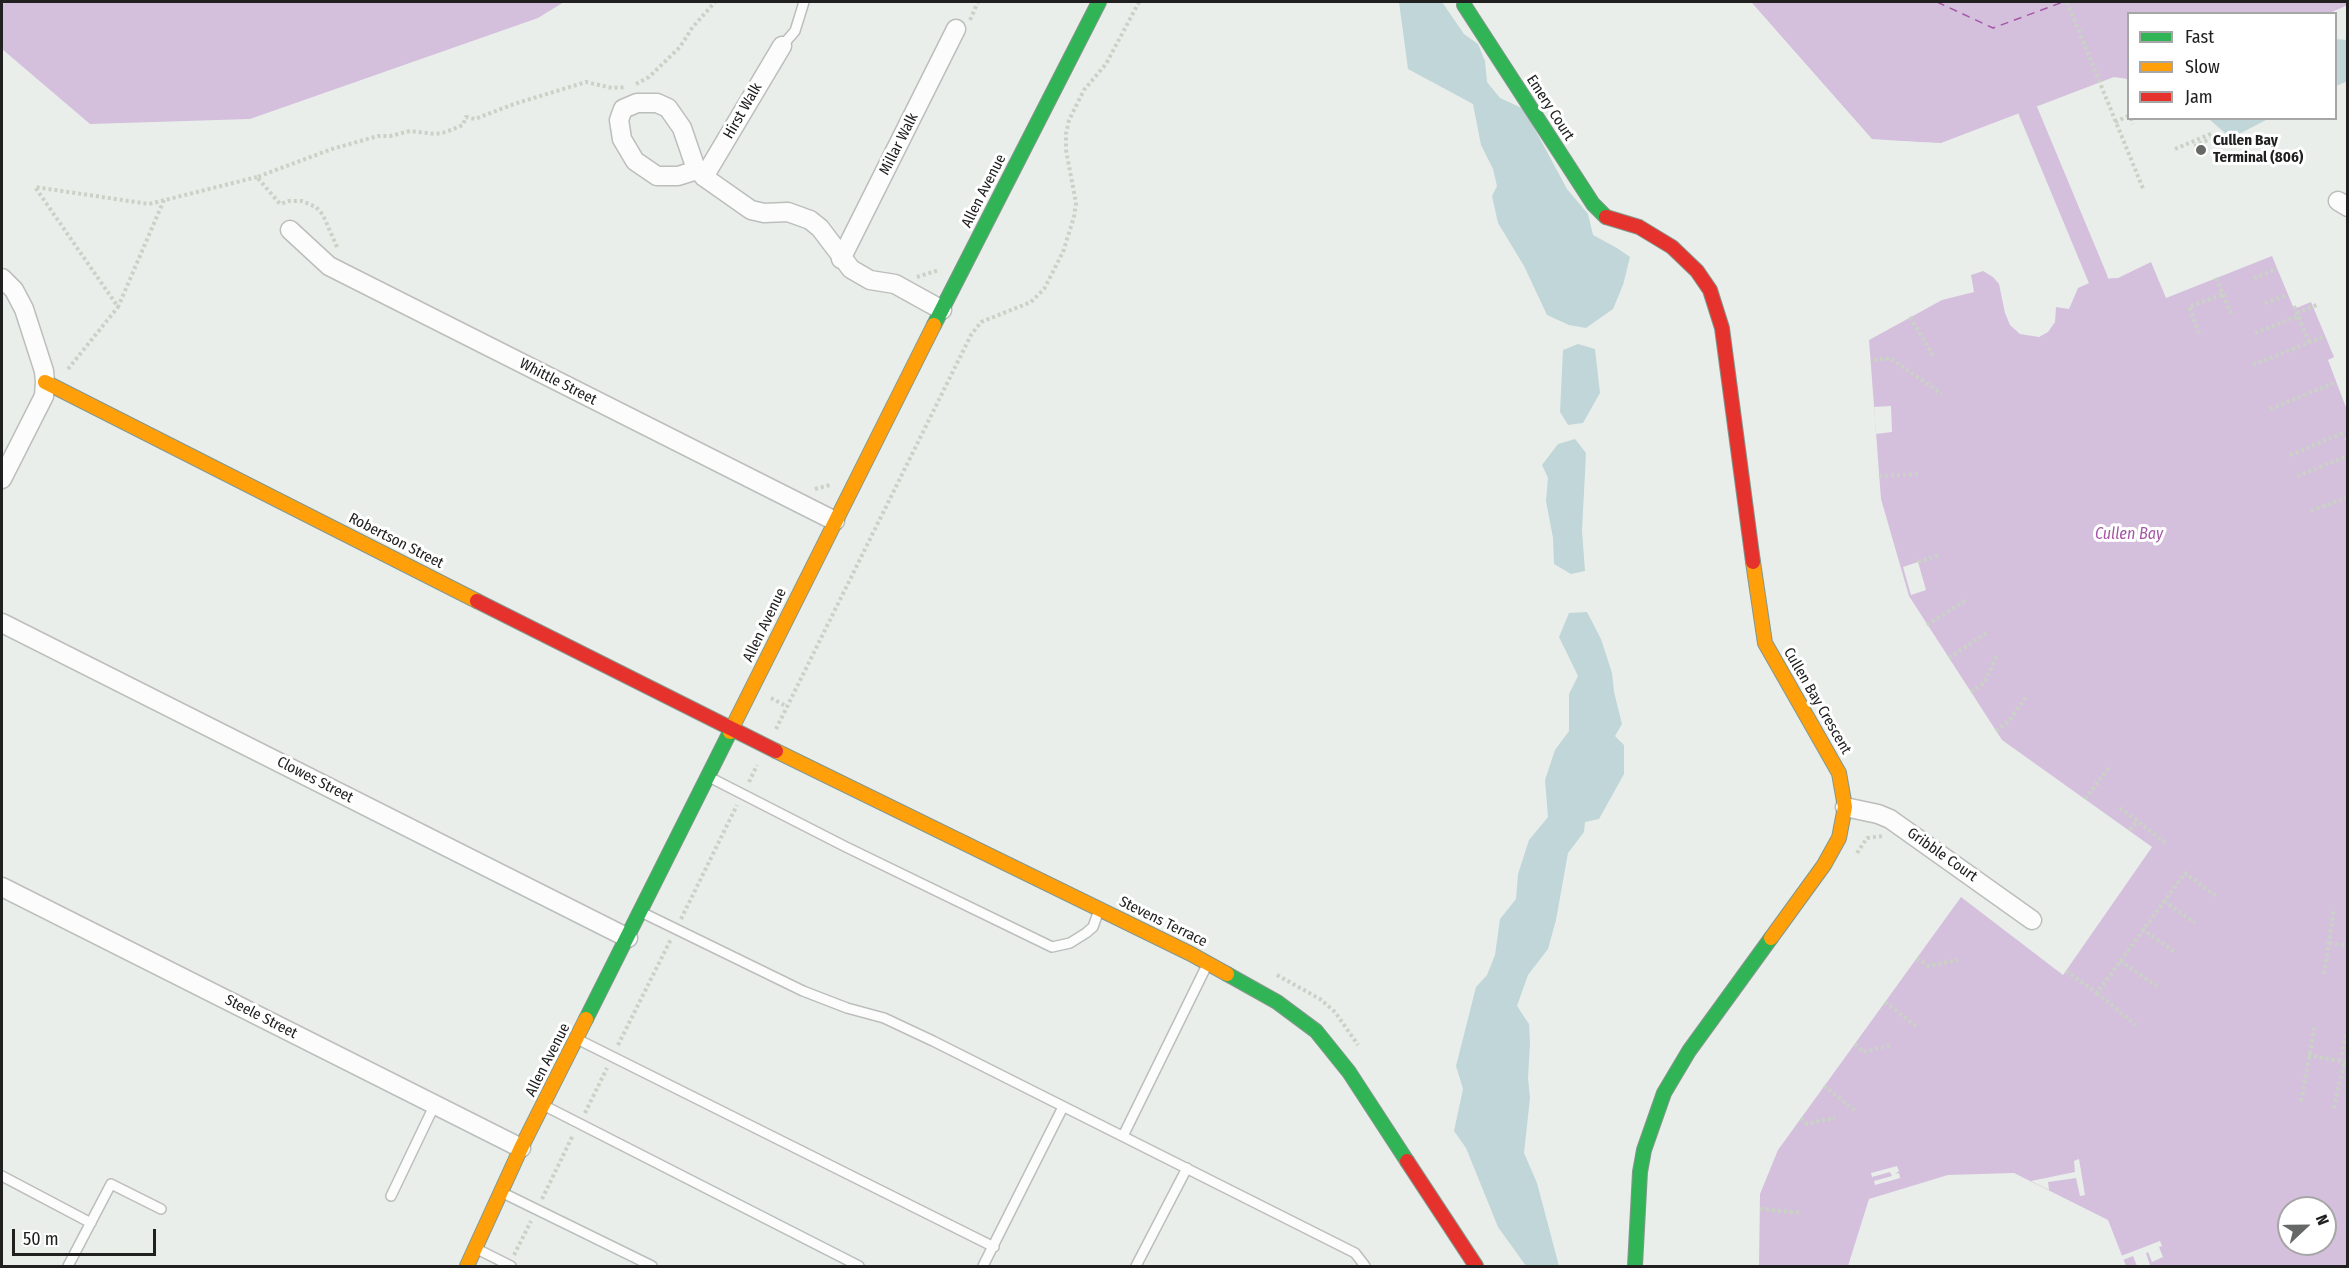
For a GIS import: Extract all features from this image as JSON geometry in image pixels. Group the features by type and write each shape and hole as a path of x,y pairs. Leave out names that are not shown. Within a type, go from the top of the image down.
{"street":[{"name":"Allen Avenue","path":"467,1266 521,1148 835,521 1099,2"},
{"name":"Emery Court","path":"1464,5 1593,204 1608,219 1616,222"},
{"name":"Millar Walk","path":"841,259 956,29"},
{"name":"Hirst Walk","path":"701,174 782,46"},
{"path":"701,174 657,176 635,161 622,139 619,120 623,109 637,103 657,103 668,108 682,128 701,174 751,210 764,213 788,212 810,220 827,237 841,259 857,274 870,280 895,284 942,310"},
{"name":"Cullen Bay Crescent","path":"1616,222 1628,223 1648,231 1682,255 1703,279 1715,303 1722,328 1765,642 1839,773 1845,807 1839,838 1824,865 1689,1051 1664,1094 1644,1150 1640,1172 1635,1266"},
{"name":"Whittle Street","path":"290,230 329,266 835,521"},
{"path":"2,278 14,290 24,309 45,379 44,396 2,479"},
{"name":"Robertson Street","path":"45,379 732,730"},
{"name":"Clowes Street","path":"2,622 628,938"},
{"name":"Stevens Terrace","path":"732,730 1209,963 1277,1002 1316,1031 1355,1081 1476,1266"},
{"name":"Gribble Court","path":"1845,807 1890,819 2032,920"},
{"name":"Steele Street","path":"2,887 521,1148"}],"lane":[{"path":"782,46 795,31 804,2"},
{"path":"708,776 846,847 1052,947 1070,943 1086,933 1092,927 1099,909"},
{"path":"641,912 803,991 847,1008 885,1018 1355,1253 1365,1266"},
{"path":"1124,1136 1209,963"},
{"path":"576,1039 994,1247"},
{"path":"391,1196 435,1104"},
{"path":"543,1105 859,1266"},
{"path":"983,1266 1063,1107"},
{"path":"1136,1266 1187,1168"},
{"path":"2,1176 91,1223"},
{"path":"68,1266 111,1184 161,1209"},
{"path":"501,1192 652,1266"},
{"path":"475,1248 510,1266"}],"path":[{"path":"416,131 435,134 446,132 463,125 466,117 475,119 514,104 586,82 612,88 634,85 648,77 670,57 715,2"},
{"path":"510,1266 971,334 981,322 1031,302 1044,289 1063,252 1076,203 1066,150 1069,120 1084,90 1106,64 1139,2"},
{"path":"2067,2 2144,191"},
{"path":"2115,122 2127,118"},
{"path":"2131,120 2133,124"},
{"path":"2175,149 2213,133 2215,137 2196,145 2198,150"},
{"path":"118,307 35,187 149,204 257,177"},
{"path":"66,371 118,307 164,200"},
{"path":"2254,278 2277,269"},
{"path":"2216,278 2232,316"},
{"path":"2199,333 2189,307 2223,294"},
{"path":"2265,303 2287,295"},
{"path":"2255,333 2319,304"},
{"path":"2294,306 2309,342"},
{"path":"1910,317 1934,357"},
{"path":"2253,365 2325,336"},
{"path":"1875,360 1890,358 1942,394"},
{"path":"45,379 60,368 77,376"},
{"path":"2270,409 2336,382"},
{"path":"2290,455 2348,431"},
{"path":"2296,476 2348,456"},
{"path":"1879,476 1921,474"},
{"path":"2311,511 2348,497"},
{"path":"1918,562 1939,555"},
{"path":"1928,625 1966,600"},
{"path":"1949,658 1986,633"},
{"path":"1971,692 1984,683 1996,656"},
{"path":"1996,731 2009,722 2026,697"},
{"path":"2085,799 2110,766"},
{"path":"2120,807 2166,843"},
{"path":"2130,830 2137,821"},
{"path":"1852,858 1867,838 1887,836"},
{"path":"2097,993 2185,873 2216,896"},
{"path":"2164,901 2195,923"},
{"path":"2324,974 2334,908"},
{"path":"2142,929 2175,952"},
{"path":"2329,943 2348,946"},
{"path":"1917,957 1928,966 1958,960"},
{"path":"2121,961 2157,986"},
{"path":"2066,971 2136,1024"},
{"path":"1886,1002 1917,1027"},
{"path":"2301,1101 2315,1025"},
{"path":"2334,1108 2344,1062 2346,1035"},
{"path":"1855,1044 1863,1052 1891,1045"},
{"path":"2308,1055 2344,1062"},
{"path":"1824,1086 1857,1112"},
{"path":"1801,1118 1807,1124 1835,1118"},
{"path":"1760,1209 1802,1213"}],"shaded area":[{"path":"1399,2 1442,2 1464,34 1478,44 1485,61 1487,82 1500,98 1524,109 1567,189 1588,214 1593,235 1630,257 1623,285 1613,309 1586,328 1569,325 1547,315 1524,266 1498,223 1492,196 1497,186 1493,169 1481,145 1473,104 1408,69"},
{"path":"2337,39 2347,40 2348,81 2337,86"},
{"path":"2210,120 2266,120 2241,133 2225,133"},
{"path":"1578,344 1595,349 1600,393 1583,423 1568,425 1560,412 1563,350"},
{"path":"1575,439 1586,453 1582,531 1585,571 1571,574 1554,564 1553,538 1546,501 1548,478 1542,465 1558,444"},
{"path":"1587,612 1601,639 1612,673 1622,724 1615,736 1624,745 1624,774 1599,819 1585,822 1584,832 1568,853 1556,920 1548,949 1528,975 1517,1006 1529,1024 1530,1043 1528,1078 1530,1098 1524,1153 1537,1183 1559,1266 1526,1266 1498,1227 1466,1148 1454,1131 1463,1089 1456,1066 1476,987 1487,975 1495,955 1500,919 1516,899 1518,874 1529,840 1548,817 1545,780 1555,750 1569,731 1569,694 1578,676 1559,637 1569,613"}],"water":[{"path":"2,2 564,2 538,18 250,119 90,124 2,49"},
{"path":"1751,2 2347,2 2348,5 2332,12 2127,12 2127,79 2114,77 1941,143 1872,140"},
{"name":"Cullen Bay","path":"2272,256 2294,309 2311,302 2334,357 2328,360 2347,410 2347,437 2345,438 2348,445 2347,1266 2126,1266 2108,1220 2014,1173 1948,1175 1869,1199 1848,1266 1759,1266 1760,1194 1778,1150 1961,897 2063,975 2152,847 2002,740 1909,596 1881,499 1869,340 1942,300 1974,292 1971,275 1983,271 1999,284 2010,325 2020,334 2039,337 2048,332 2055,322 2056,307 2069,309 2078,288 2098,279 2118,278 2151,262 2166,298"}],"pier":[{"path":"1748,2 1751,2 1872,139 1933,143 1932,146 1871,142"},
{"path":"1891,406 1892,432 1876,434 1874,407"},
{"path":"1918,562 1926,590 1911,595 1903,567"},
{"path":"2079,1159 2085,1195 2080,1196 2076,1178 2048,1182 2049,1190 2031,1181 2075,1172 2074,1161"},
{"path":"1897,1166 1899,1171 1895,1174 1899,1173 1900,1178 1875,1185 1874,1181 1892,1176 1890,1172 1872,1177 1871,1173"},
{"path":"2160,1241 2162,1246 2159,1247 2163,1257 2152,1262 2148,1252 2146,1253 2150,1265 2137,1266 2133,1256 2123,1260 2121,1256"}],"waterway":[{"path":"2028,111 2098,279"}],"ferry route":[{"path":"1937,2 1993,28 2063,2"}],"traffic: fast":[{"path":"934,325 1099,2"},
{"path":"1464,5 1593,204 1606,217"},
{"path":"586,1019 730,732"},
{"path":"1635,1266 1640,1172 1644,1150 1664,1093 1689,1051 1771,938"},
{"path":"1227,974 1277,1002 1316,1031 1349,1072 1407,1161"}],"traffic: slow":[{"path":"730,732 934,325"},
{"path":"45,382 477,601"},
{"path":"1753,562 1765,643 1839,773 1845,807 1839,838 1824,865 1771,938"},
{"path":"776,751 1191,954 1227,974"},
{"path":"467,1266 521,1148 586,1019"}],"traffic: jam":[{"path":"1606,217 1639,227 1672,247 1697,271 1710,290 1722,328 1753,562"},
{"path":"477,601 776,751"},
{"path":"1407,1161 1476,1266"}],"place":[{"name":"Cullen Bay Terminal (806)","path":"2201,150"}]}
